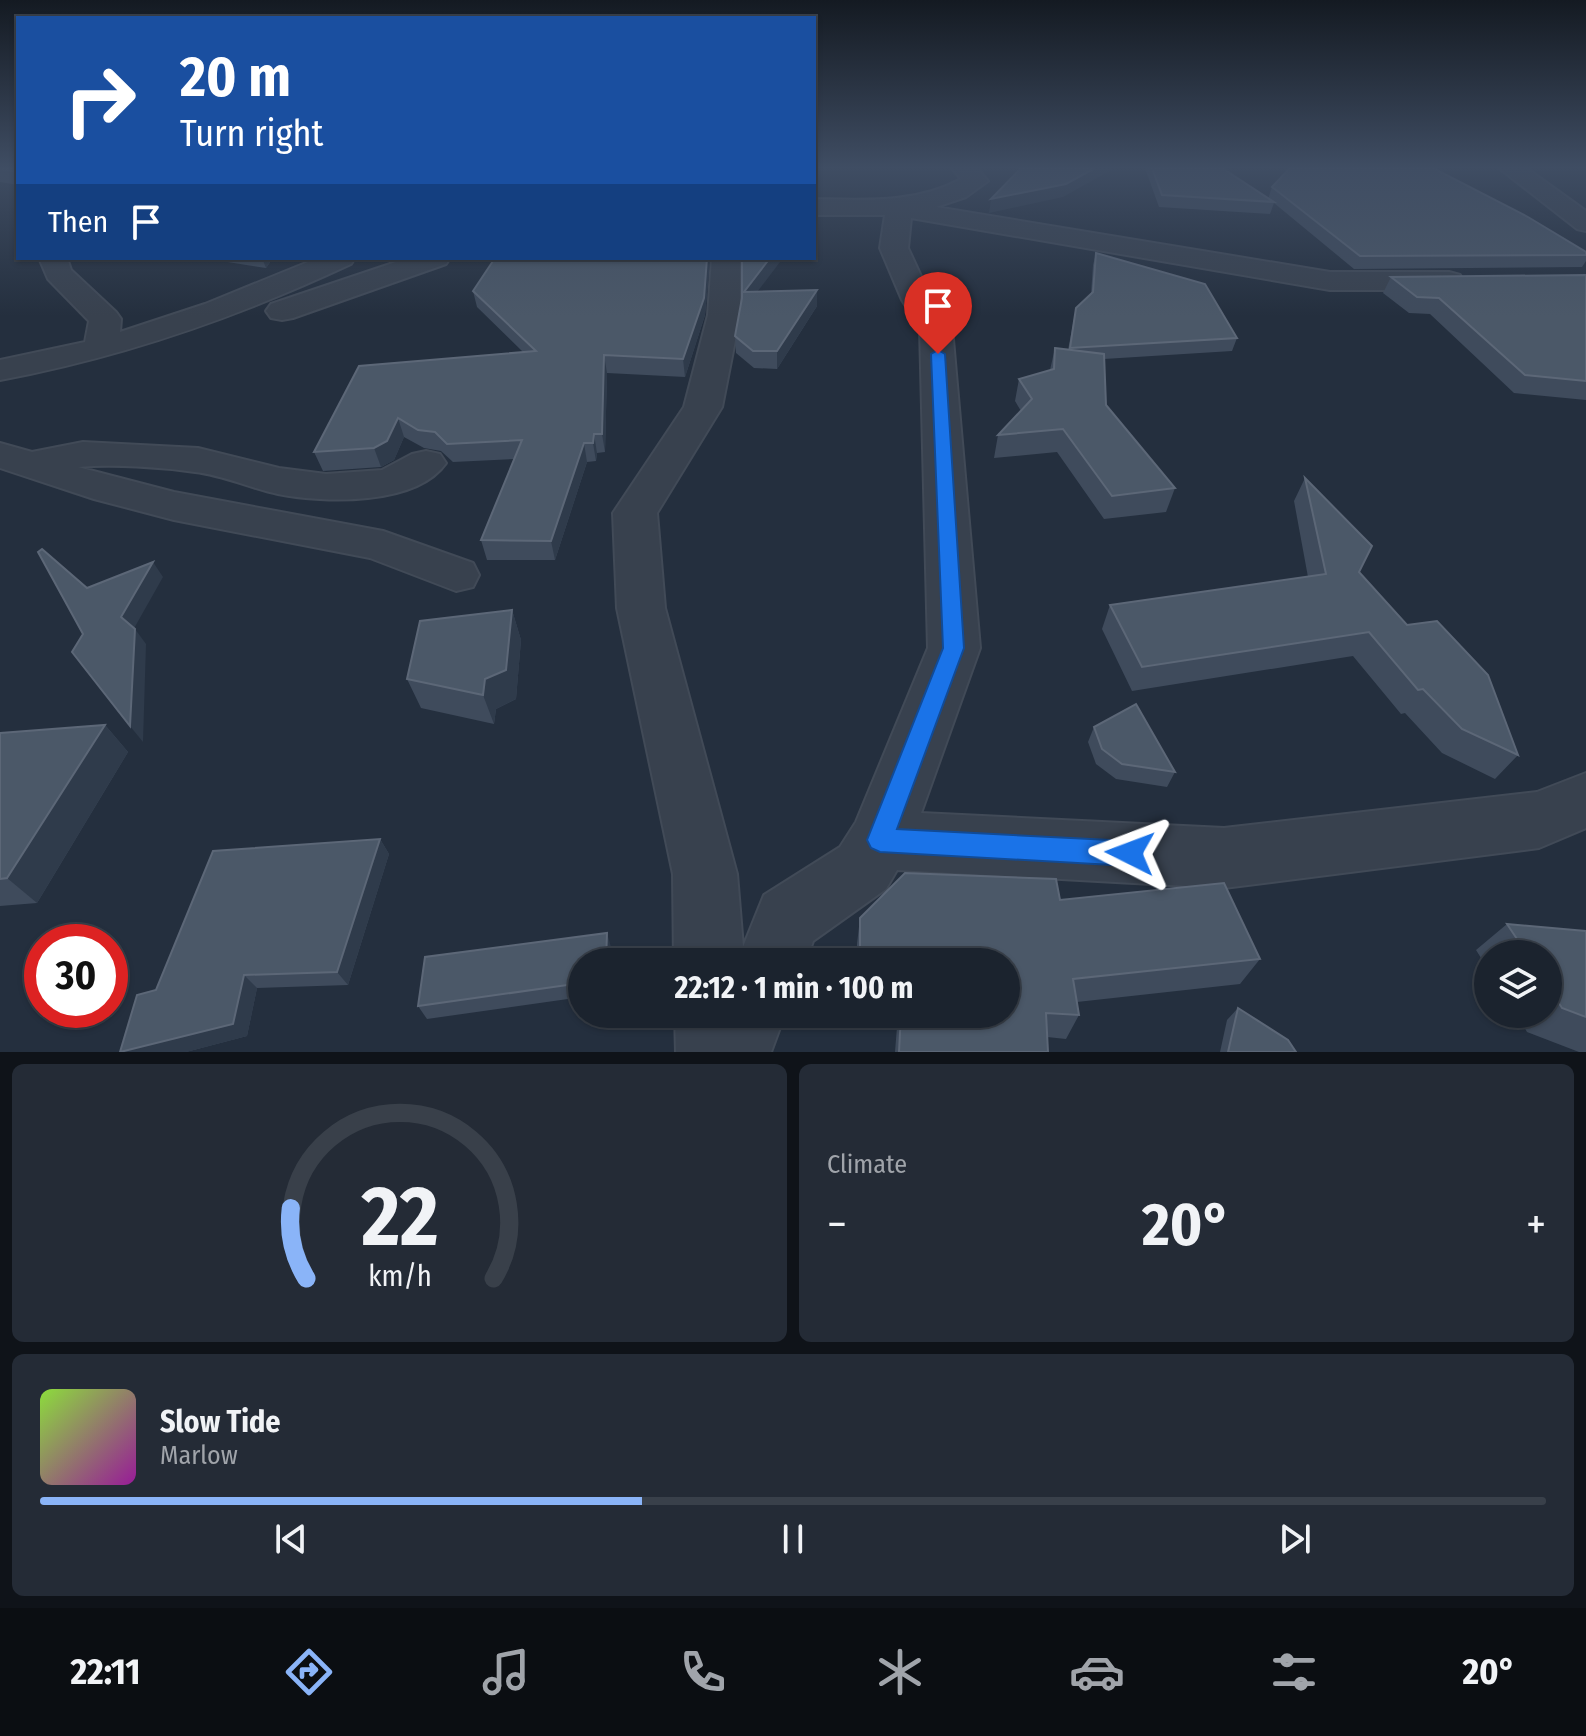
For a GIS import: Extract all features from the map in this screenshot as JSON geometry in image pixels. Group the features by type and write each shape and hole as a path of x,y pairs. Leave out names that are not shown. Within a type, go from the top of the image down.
{"street":[{"path":"777,948 788,919 863,868 880,840 954,648 936,328 917,300 894,248 898,217"},
{"path":"953,217 1330,281 1480,281"},
{"path":"54,260 58,273 105,319 111,346"},
{"path":"0,370 111,346 185,324 336,260"},
{"path":"111,346 183,340 317,301 430,260"},
{"path":"708,948 705,874 641,608 635,513 703,407 724,315 726,260"},
{"path":"16,460 83,454 198,460 279,481 326,487 391,482 426,463"},
{"path":"16,460 109,490 174,506 383,546 456,575"},
{"path":"880,840 1224,858 1539,820 1586,800"},
{"path":"712,1028 713,1052"},
{"path":"734,1052 743,1028"}],"building":[{"path":"1310,217 1528,217 1586,252 1586,255 1360,256"},
{"path":"1096,253 1205,284 1237,338 1070,348 1076,308 1093,292"},
{"path":"494,260 707,260 704,298 683,359 604,355 602,434 594,434 593,443 584,443 551,541 481,540 522,440 447,444 435,432 418,430 398,418 387,441 374,448 314,452 359,366 536,351 473,291"},
{"path":"742,260 768,260 744,292 817,290 777,351 753,351 735,336 742,298"},
{"path":"1586,275 1586,381 1525,375 1439,298 1417,297 1391,277"},
{"path":"1055,348 1104,354 1106,405 1175,488 1112,496 1063,429 998,435 1032,399 1019,379 1054,369"},
{"path":"1305,478 1372,546 1359,572 1407,625 1437,621 1488,675 1518,755 1462,729 1423,689 1418,690 1369,632 1142,667 1110,605 1326,574"},
{"path":"42,549 87,588 153,562 121,617 135,629 130,726 72,652 83,634 38,552"},
{"path":"512,610 506,670 485,679 483,695 407,679 420,621"},
{"path":"1136,704 1175,772 1122,764 1102,749 1094,727"},
{"path":"105,725 7,878 0,879 0,733"},
{"path":"380,839 337,972 244,975 233,1024 120,1052 137,995 156,990 213,851"},
{"path":"905,873 1056,879 1060,900 1224,883 1260,959 1073,979 1079,1015 1046,1013 1048,1052 899,1052 900,1028 1020,1028 1020,948 860,948 860,918"},
{"path":"1507,924 1586,931 1586,1017 1562,1008 1562,940 1518,940"},
{"path":"607,933 606,948 568,948 568,985 418,1006 425,957"},
{"path":"1238,1008 1288,1040 1296,1052 1228,1052"}],"route":[{"path":"938,354 954,648 880,840 1130,853"}]}
